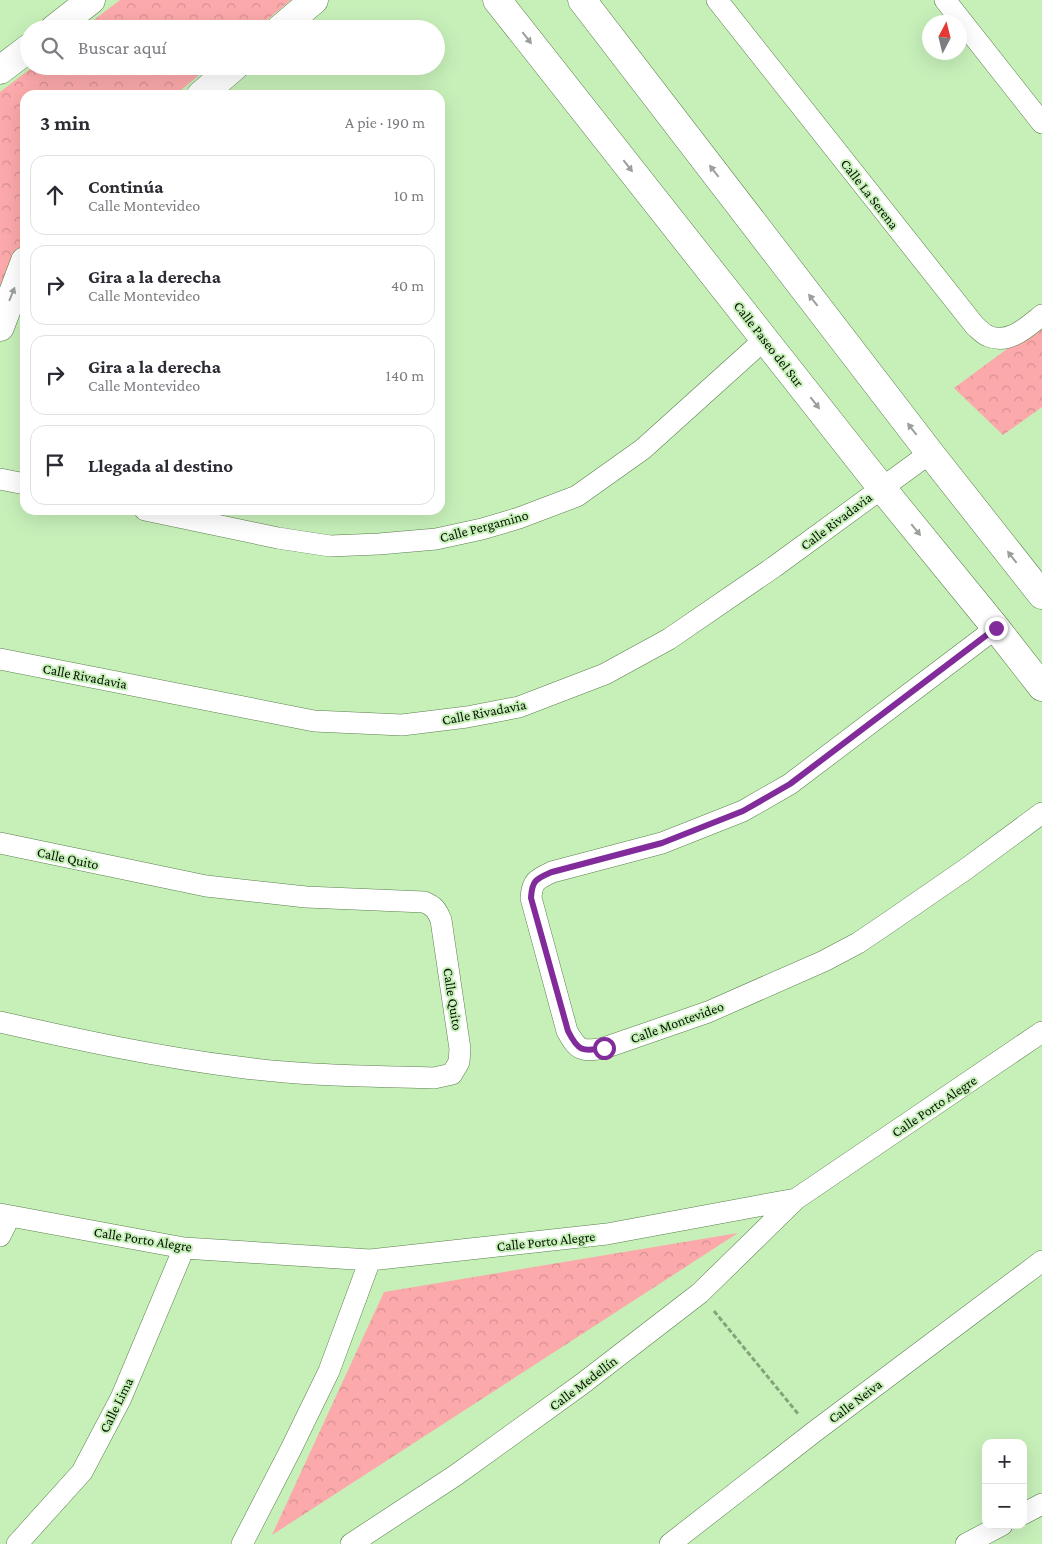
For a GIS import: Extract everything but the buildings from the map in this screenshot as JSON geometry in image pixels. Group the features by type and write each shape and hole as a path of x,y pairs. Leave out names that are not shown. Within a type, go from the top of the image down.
{"main road":[{"path":"65,20 91,0"},
{"path":"291,20 314,0"},
{"name":"Calle Paseo del Sur","path":"496,0 881,487 1042,687"},
{"path":"582,0 930,453 1042,595"},
{"path":"0,70 20,55"},
{"path":"207,90 224,75"},
{"path":"0,327 20,274"}],"street":[{"name":"Calle La Serena","path":"717,0 975,326 987,336 1002,340 1020,332 1042,316"},
{"path":"945,0 1042,123"},
{"name":"Calle Pergamino","path":"169,515 278,538 330,546 436,539 520,518 577,496 642,449 765,339"},
{"name":"Calle Rivadavia","path":"0,659 314,721 402,725 467,717 519,707 606,674 669,639 774,567 930,453"},
{"path":"0,479 20,483"},
{"name":"Calle Montevideo","path":"996,628 790,784 743,811 662,843 552,872 539,878 532,886 531,898 568,1031 575,1045 589,1051 604,1048 708,1012 824,962 885,925 1042,813"},
{"name":"Calle Quito","path":"0,843 206,886 306,897 424,902 438,912 441,920 460,1049 459,1062 452,1074 434,1078 327,1075 240,1068 152,1055 0,1022"},
{"name":"Calle Porto Alegre","path":"5,1215 184,1248 370,1260 607,1234 796,1199 1042,1032"},
{"name":"Calle Medellín","path":"351,1544 456,1475 582,1384 700,1293 796,1199"},
{"path":"0,1236 5,1215"},
{"name":"Calle Lima","path":"17,1544 82,1472 121,1398 184,1248"},
{"path":"242,1544 329,1371 370,1260"},
{"name":"Calle Neiva","path":"670,1544 814,1432 1042,1260"},
{"path":"1027,1512 1042,1504"},
{"path":"966,1544 994,1529"}],"path":[{"path":"700,1293 814,1432"}],"green space":[{"path":"120,0 291,0 267,20 94,20"},
{"path":"22,75 199,75 181,90 20,90 20,250 6,271 0,290 0,92"},
{"path":"1042,323 1042,407 1003,435 954,388"},
{"path":"738,1233 272,1535 384,1292"}],"route":[{"path":"604,1048 589,1051 575,1045 568,1031 531,898 532,886 539,878 552,872 662,843 743,811 790,784 996,628"}]}
